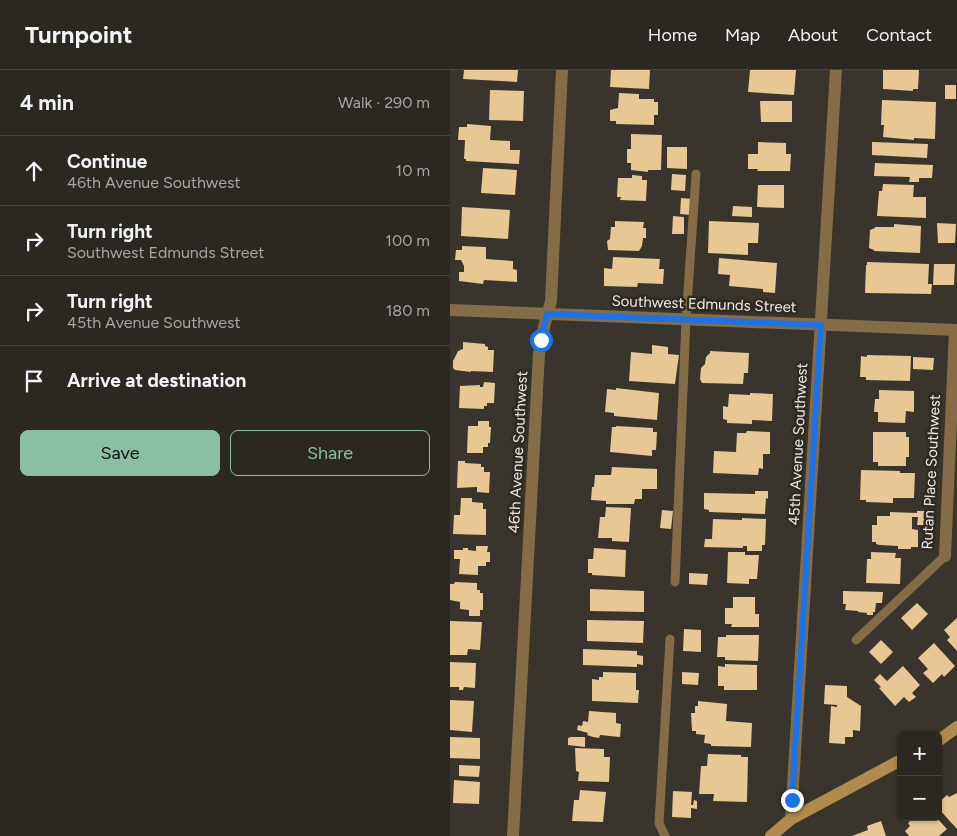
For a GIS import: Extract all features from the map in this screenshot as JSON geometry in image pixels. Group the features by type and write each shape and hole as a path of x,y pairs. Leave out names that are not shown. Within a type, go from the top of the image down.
{"street":[{"name":"46th Avenue Southwest","path":"514,836 539,354 551,301 562,70"},
{"name":"45th Avenue Southwest","path":"791,819 836,70"},
{"name":"Southwest Edmunds Street","path":"450,310 956,330"},
{"name":"Rutan Place Southwest","path":"945,556 956,330"},
{"path":"942,738 957,727"},
{"path":"771,836 791,819 897,762"}],"lane":[{"path":"674,582 686,320 696,174"},
{"name":"Rutan Place Southwest","path":"856,640 945,556"},
{"path":"665,836 660,823 670,639"}],"building":[{"path":"464,70 518,70 517,82 463,79"},
{"path":"611,70 650,70 649,89 610,87"},
{"path":"750,70 796,70 794,95 748,92"},
{"path":"883,70 919,70 918,89 913,89 913,91 883,89"},
{"path":"945,85 956,85 956,99 945,99"},
{"path":"490,90 524,91 523,121 489,120"},
{"path":"619,93 639,94 639,99 654,99 654,102 658,102 658,115 654,115 654,125 616,124 616,121 610,121 610,110 618,108"},
{"path":"882,100 936,102 935,139 914,138 914,140 883,137 884,125 881,125"},
{"path":"760,101 792,101 792,122 761,122"},
{"path":"467,124 491,126 490,140 510,141 510,150 520,150 519,164 466,161 464,159 465,140 458,140 459,127 467,127"},
{"path":"631,134 662,135 661,170 648,170 648,172 631,170 631,163 627,163 627,149 631,149"},
{"path":"758,142 786,143 786,154 791,154 790,171 757,171 758,169 748,169 748,154 758,154"},
{"path":"872,142 928,144 927,158 872,155"},
{"path":"667,147 687,147 687,169 667,168"},
{"path":"875,163 933,165 932,178 919,178 919,182 909,182 910,177 874,176"},
{"path":"483,168 517,170 515,195 481,193"},
{"path":"672,174 686,175 685,191 671,190"},
{"path":"632,175 642,176 642,180 647,180 646,201 620,200 621,197 617,197 618,178 632,178"},
{"path":"883,184 914,185 913,197 926,197 926,218 877,216 879,191 882,191"},
{"path":"758,185 784,185 784,208 757,207"},
{"path":"681,198 692,199 691,215 680,214"},
{"path":"733,206 752,207 752,217 732,216"},
{"path":"462,207 510,210 508,239 461,236"},
{"path":"673,216 684,217 684,234 672,234"},
{"path":"615,221 644,222 643,228 646,228 646,238 643,238 639,251 608,250 607,241 610,239 611,227 615,227"},
{"path":"709,221 759,223 758,243 748,243 748,255 708,253"},
{"path":"937,223 956,224 955,243 938,243"},
{"path":"894,224 921,226 920,253 874,251 869,248 870,230 875,227 894,227"},
{"path":"462,246 486,247 486,259 513,261 513,269 517,270 517,282 484,280 483,284 459,281 459,272 464,272 464,266 461,260 455,260 456,250 462,250"},
{"path":"613,257 660,259 659,269 664,269 663,284 638,283 637,287 604,286 604,268 612,269"},
{"path":"719,258 777,263 775,293 763,292 763,289 729,286 730,275 718,274"},
{"path":"867,262 929,264 928,284 932,284 931,294 865,293"},
{"path":"934,264 955,264 954,285 933,285"},
{"path":"463,342 485,344 488,350 494,350 493,372 471,372 455,370 453,368 453,361 458,351 463,349"},
{"path":"652,345 668,347 668,354 679,355 675,384 629,381 631,352 652,354"},
{"path":"710,351 749,353 748,373 744,373 743,384 702,383 700,379 701,368 705,364 706,357"},
{"path":"867,355 911,356 910,381 866,380 866,377 860,377 861,356 867,357"},
{"path":"913,357 934,358 933,370 913,369"},
{"path":"484,382 495,383 494,403 487,403 484,409 459,408 460,386 480,385 480,387 483,387"},
{"path":"616,388 659,393 657,420 614,416 614,413 605,412 607,389 616,390"},
{"path":"879,390 914,391 914,412 906,411 905,423 878,422 878,412 874,412 875,399 879,399"},
{"path":"750,393 773,394 772,421 752,420 752,424 727,423 727,420 723,419 723,406 728,407 729,394 750,395"},
{"path":"478,421 489,421 489,427 491,427 490,443 488,443 488,447 483,447 483,453 467,453 468,426 478,426"},
{"path":"612,427 653,428 653,432 657,432 656,450 652,450 652,456 610,452"},
{"path":"747,431 770,432 770,454 763,454 763,469 759,468 758,475 713,473 714,451 736,452 737,433 746,433"},
{"path":"873,432 906,432 906,437 909,437 909,457 906,457 906,466 878,466 878,462 873,462"},
{"path":"458,461 481,464 481,467 484,467 484,472 490,472 489,493 477,492 477,487 457,488"},
{"path":"612,467 657,469 657,489 642,489 642,499 635,499 634,504 606,504 606,501 591,500 595,475 611,475"},
{"path":"861,470 915,473 914,498 893,498 893,503 860,500"},
{"path":"755,491 768,491 765,514 709,512 709,510 704,509 704,493 755,494"},
{"path":"461,498 472,498 472,502 483,503 483,509 486,509 486,535 453,534 454,515 460,515"},
{"path":"606,507 631,508 629,542 612,541 612,538 598,538 600,517 605,517"},
{"path":"662,510 673,511 671,529 660,528"},
{"path":"917,511 935,511 934,525 917,525 918,517 912,517 912,529 918,530 918,547 898,549 898,546 880,545 872,542 872,525 877,525 877,516 890,516 890,512 917,513"},
{"path":"742,518 766,519 765,545 762,545 762,551 747,551 747,546 743,546 743,548 704,547 705,539 712,539 713,519 742,520"},
{"path":"476,546 488,546 487,552 490,552 490,562 486,562 486,566 478,566 478,575 459,574 460,559 454,559 454,550 468,548 468,550 476,551"},
{"path":"594,548 626,550 625,577 592,575 592,573 588,573 588,559 593,559"},
{"path":"728,552 745,552 745,555 759,555 757,579 749,579 749,584 727,583"},
{"path":"871,552 896,553 895,558 901,558 900,584 866,583 867,559 871,559"},
{"path":"689,573 708,574 707,585 689,584"},
{"path":"455,582 477,583 477,590 483,593 483,610 480,610 480,616 469,616 469,610 460,609 460,602 450,600 450,584"},
{"path":"590,589 644,591 644,612 590,611"},
{"path":"843,591 883,592 882,603 876,603 873,615 845,610 846,604 843,604"},
{"path":"733,597 755,597 755,614 759,614 759,627 731,627 732,624 725,624 725,608 733,608"},
{"path":"917,603 928,614 912,630 901,618"},
{"path":"957,618 957,651 947,640 950,637 944,630"},
{"path":"587,620 644,621 643,643 587,641"},
{"path":"450,621 482,622 480,650 468,649 467,655 450,655"},
{"path":"684,629 701,630 701,652 683,651"},
{"path":"726,635 759,635 758,661 725,660 725,657 717,657 718,637 726,637"},
{"path":"881,640 893,652 881,664 869,652"},
{"path":"934,643 955,666 944,677 942,674 933,683 923,673 928,669 918,658"},
{"path":"583,649 637,651 637,655 643,656 643,665 637,664 637,667 583,665"},
{"path":"450,662 476,663 475,688 464,687 463,690 459,690 459,687 450,687"},
{"path":"725,664 757,665 757,690 724,690 724,686 718,686 718,666 725,667"},
{"path":"903,666 920,685 912,693 916,697 909,702 904,697 895,706 874,680 880,674 887,681"},
{"path":"603,672 636,673 636,690 639,690 638,703 592,701 592,679 599,680 599,677 603,677"},
{"path":"682,672 699,673 698,685 682,684"},
{"path":"825,685 847,686 847,697 861,706 860,731 853,730 853,737 845,737 845,744 829,743 831,706 837,707 837,705 824,704"},
{"path":"450,700 474,701 472,732 450,730"},
{"path":"698,701 727,704 726,721 752,723 751,747 711,746 711,744 704,743 705,735 696,734 696,731 692,731 691,713 695,713 695,706 698,706"},
{"path":"589,711 616,713 616,723 621,724 620,737 600,735 599,738 577,730 578,725 582,726 583,721 588,722"},
{"path":"450,737 480,738 480,759 450,758"},
{"path":"585,737 585,747 568,745 568,738"},
{"path":"575,748 604,749 604,757 610,757 609,782 578,781 579,772 576,771"},
{"path":"708,754 748,757 747,802 713,801 714,794 699,794 701,766 707,766"},
{"path":"459,765 480,766 479,777 459,776"},
{"path":"454,780 480,782 479,804 453,803"},
{"path":"580,790 606,792 603,822 572,821 574,800 579,800"},
{"path":"673,791 692,792 691,805 693,805 694,800 697,801 697,809 691,808 691,818 672,817"},
{"path":"957,793 957,829 942,812 942,799 947,795 949,797"},
{"path":"881,821 886,836 852,836 868,830 867,826"},
{"path":"910,821 940,821 947,829 939,836 909,836 905,831 910,826 908,823"}],"route":[{"path":"541,340 547,314 821,325 792,800"}]}
